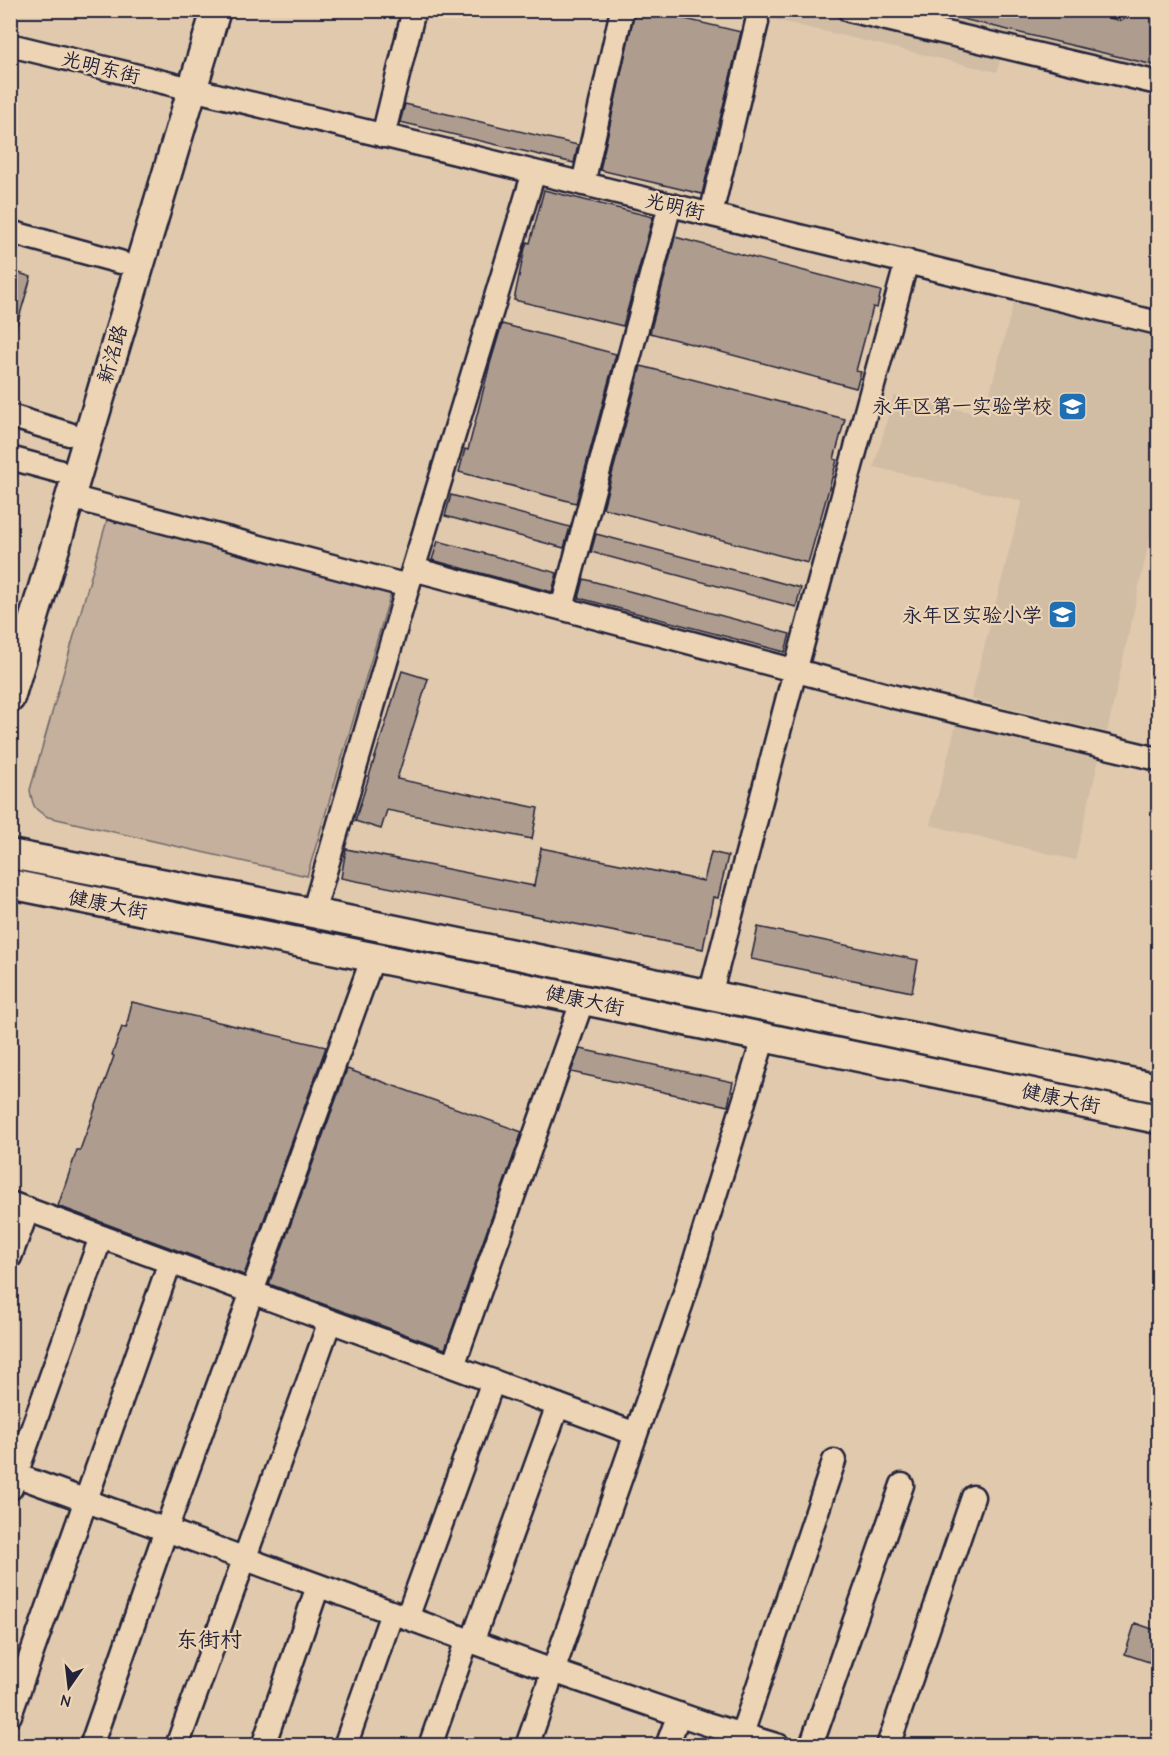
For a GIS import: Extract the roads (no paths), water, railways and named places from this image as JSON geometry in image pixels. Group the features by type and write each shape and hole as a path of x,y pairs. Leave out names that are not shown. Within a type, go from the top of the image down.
{"main road":[{"name":"新洺路","path":"10,698 70,497 183,88 196,10"},
{"name":"新洺路","path":"10,633 120,262 183,88 216,10"},
{"name":"健康大街","path":"10,854 313,913 1158,1088"},
{"name":"健康大街","path":"10,884 583,999 1158,1119"}],"street":[{"path":"383,136 414,10"},
{"path":"583,184 622,10"},
{"path":"849,10 1158,83"},
{"path":"711,214 757,22"},
{"name":"光明东街","path":"10,45 183,88"},
{"name":"光明街","path":"183,88 1158,323"},
{"path":"313,913 410,577 534,172"},
{"path":"562,608 670,205"},
{"path":"10,232 120,262"},
{"path":"710,995 907,261"},
{"path":"10,416 69,434"},
{"path":"10,458 58,471"},
{"path":"70,497 410,577 562,608 895,697 1158,759"},
{"path":"91,1746 166,1530 373,957"},
{"path":"453,1366 583,999"},
{"path":"527,1746 682,1302 764,1037"},
{"path":"10,1257 19,1206 636,1434"},
{"path":"101,1237 12,1479 86,1501 553,1671 779,1746"},
{"path":"10,1715 170,1262"},
{"path":"177,1746 330,1321"},
{"path":"345,1746 400,1616 493,1381"},
{"path":"430,1746 558,1405"},
{"path":"742,1734 834,1461"},
{"path":"811,1746 902,1485"},
{"path":"888,1746 973,1497"},
{"path":"262,1746 318,1586"},
{"path":"667,1746 679,1714"}],"place":[{"name":"永年区第一实验学校","path":"1073,406"},
{"name":"永年区实验小学","path":"1063,615"}],"district":[{"name":"东街村","path":"209,1639"}]}
